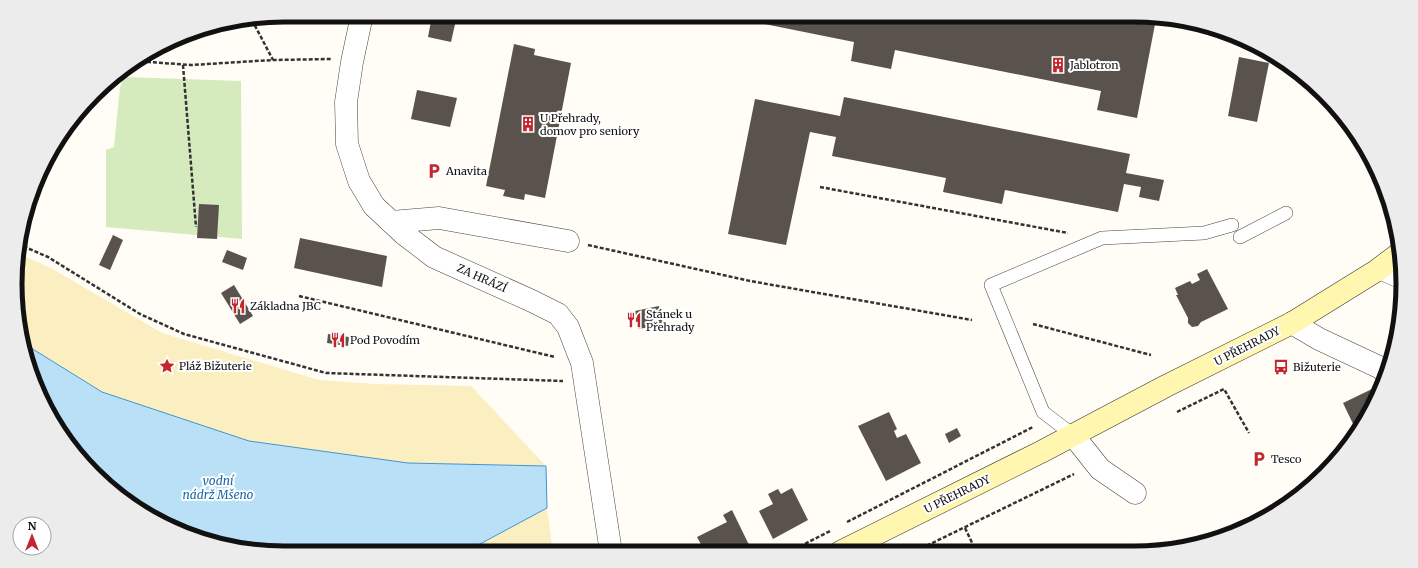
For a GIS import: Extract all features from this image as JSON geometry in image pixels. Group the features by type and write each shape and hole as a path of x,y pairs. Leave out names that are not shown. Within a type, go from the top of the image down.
{"street":[{"name":"ZA HRÁZÍ","path":"361,22 352,62 346,102 347,144 359,181 374,206 391,222 434,256 558,314 568,327 584,373 610,546"},
{"path":"391,222 439,218 568,241"},
{"name":"U PŘEHRADY","path":"852,546 1292,323 1376,271 1394,257"},
{"name":"U PŘEHRADY","path":"1292,323 1319,339 1382,369"},
{"path":"1073,435 1100,469 1135,493"}],"lane":[{"path":"1240,237 1286,213"},
{"path":"1073,435 1043,412 991,285 1102,238 1204,233 1232,225"},
{"path":"1376,271 1396,280"}],"path":[{"path":"254,24 273,60"},
{"path":"145,62 183,65 324,58 352,62"},
{"path":"183,65 196,228"},
{"path":"820,187 1049,230 1102,238"},
{"path":"568,241 750,281 972,320"},
{"path":"25,247 48,257 140,314 184,334 326,373 548,380 584,373"},
{"path":"299,296 584,373"},
{"path":"1032,324 1151,355"},
{"path":"1177,412 1224,389 1249,433"},
{"path":"845,523 1035,426"},
{"path":"927,546 1074,474"},
{"path":"965,528 974,546"},
{"path":"800,546 831,530"}],"green space":[{"path":"124,77 241,81 242,239 106,227 106,150 114,147 120,87"}],"sand":[{"name":"Pláž Bižuterie","path":"24,256 51,268 162,333 319,380 375,384 471,386 546,466 408,463 249,441 102,392 30,347 24,318 22,284"},
{"path":"547,508 552,546 474,546"}],"water":[{"name":"vodní nádrž Mšeno","path":"30,347 102,392 249,441 408,463 546,466 547,508 474,546 284,546 250,544 216,537 184,526 138,502 111,481 87,457 66,430 49,400 36,368"}],"building":[{"path":"431,22 456,22 451,42 428,37"},
{"name":"Jablotron","path":"754,22 1155,23 1137,118 1097,110 1101,91 895,50 891,69 851,61 854,42"},
{"name":"U Přehrady, domov pro seniory","path":"514,44 535,49 534,55 571,63 545,198 525,194 524,200 503,196 505,190 486,186"},
{"path":"1239,57 1269,63 1257,122 1228,116"},
{"path":"417,90 457,98 450,127 411,119"},
{"path":"844,97 1130,154 1126,173 1164,180 1159,201 1139,197 1141,187 1124,184 1118,212 1005,190 1002,204 943,192 946,178 832,156 836,137 810,132 786,245 728,234 755,99 840,116"},
{"path":"199,204 219,205 217,239 197,238"},
{"path":"113,235 123,240 110,270 99,265"},
{"path":"300,238 387,256 382,287 294,268"},
{"path":"227,250 247,258 243,270 222,262"},
{"path":"1207,269 1228,309 1201,322 1198,326 1192,327 1188,323 1188,318 1176,295 1178,295 1175,288 1190,281 1192,284 1200,280 1197,274"},
{"path":"234,285 253,316 240,324 221,293"},
{"path":"659,306 663,325 638,329 635,311"},
{"path":"328,334 349,337 348,346 327,343"},
{"path":"1372,389 1373,391 1369,400 1354,426 1343,403"},
{"path":"889,412 897,429 894,431 897,438 906,434 921,463 886,481 858,426"},
{"path":"957,428 961,436 949,443 945,434"},
{"path":"792,488 808,520 773,539 759,511 773,504 768,494 778,489 781,494"},
{"path":"732,510 750,546 702,546 697,537 727,522 723,515"}],"place":[{"name":"Jablotron","path":"1058,65"},
{"name":"U Přehrady, domov pro seniory","path":"528,124"},
{"name":"Anavita","path":"434,171"},
{"name":"Základna JBC","path":"238,306"},
{"name":"Stánek u Přehrady","path":"634,320"},
{"name":"Pod Povodím","path":"338,340"},
{"name":"Pláž Bižuterie","path":"167,366"},
{"name":"Bižuterie","path":"1281,367"},
{"name":"Tesco","path":"1259,459"}]}
